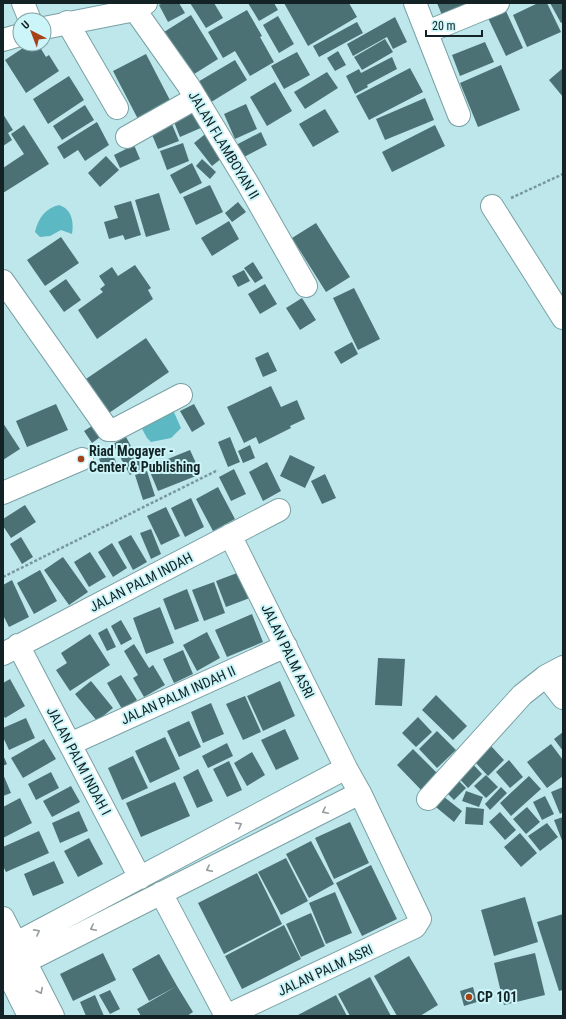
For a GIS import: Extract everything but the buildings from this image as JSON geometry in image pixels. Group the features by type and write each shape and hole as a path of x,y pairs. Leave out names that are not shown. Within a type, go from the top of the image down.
{"street":[{"path":"415,3 458,115"},
{"path":"427,32 498,3"},
{"path":"52,26 140,6"},
{"name":"JALAN FLAMBOYAN II","path":"140,6 248,184 306,286"},
{"path":"67,22 117,108"},
{"path":"126,137 196,98"},
{"path":"492,206 563,318"},
{"path":"3,281 108,430 114,430 181,395"},
{"path":"3,493 82,459"},
{"name":"JALAN PALM INDAH","path":"11,649 279,510"},
{"name":"JALAN PALM ASRI","path":"161,893 226,1016 401,934 419,924 420,919 360,793 346,768 230,535"},
{"name":"JALAN PALM INDAH II","path":"70,744 286,646"},
{"name":"JALAN PALM INDAH I","path":"11,649 70,744 140,878"},
{"path":"428,799 522,695 554,672 563,698"},
{"path":"9,960 140,878 346,768"},
{"path":"9,960 161,893 360,793"},
{"path":"3,918 9,960 29,1016"},
{"path":"9,960 53,1016"}],"path":[{"path":"492,206 563,174"},
{"path":"3,577 218,470"}],"water":[{"path":"59,205 67,210 71,216 73,225 72,234 61,230 50,236 40,237 35,232 40,219 46,211"},
{"path":"173,410 181,428 171,438 151,442 140,425"}],"place":[{"name":"Riad Mogayer - Center & Publishing","path":"81,459"},
{"name":"CP 101","path":"469,997"}]}
